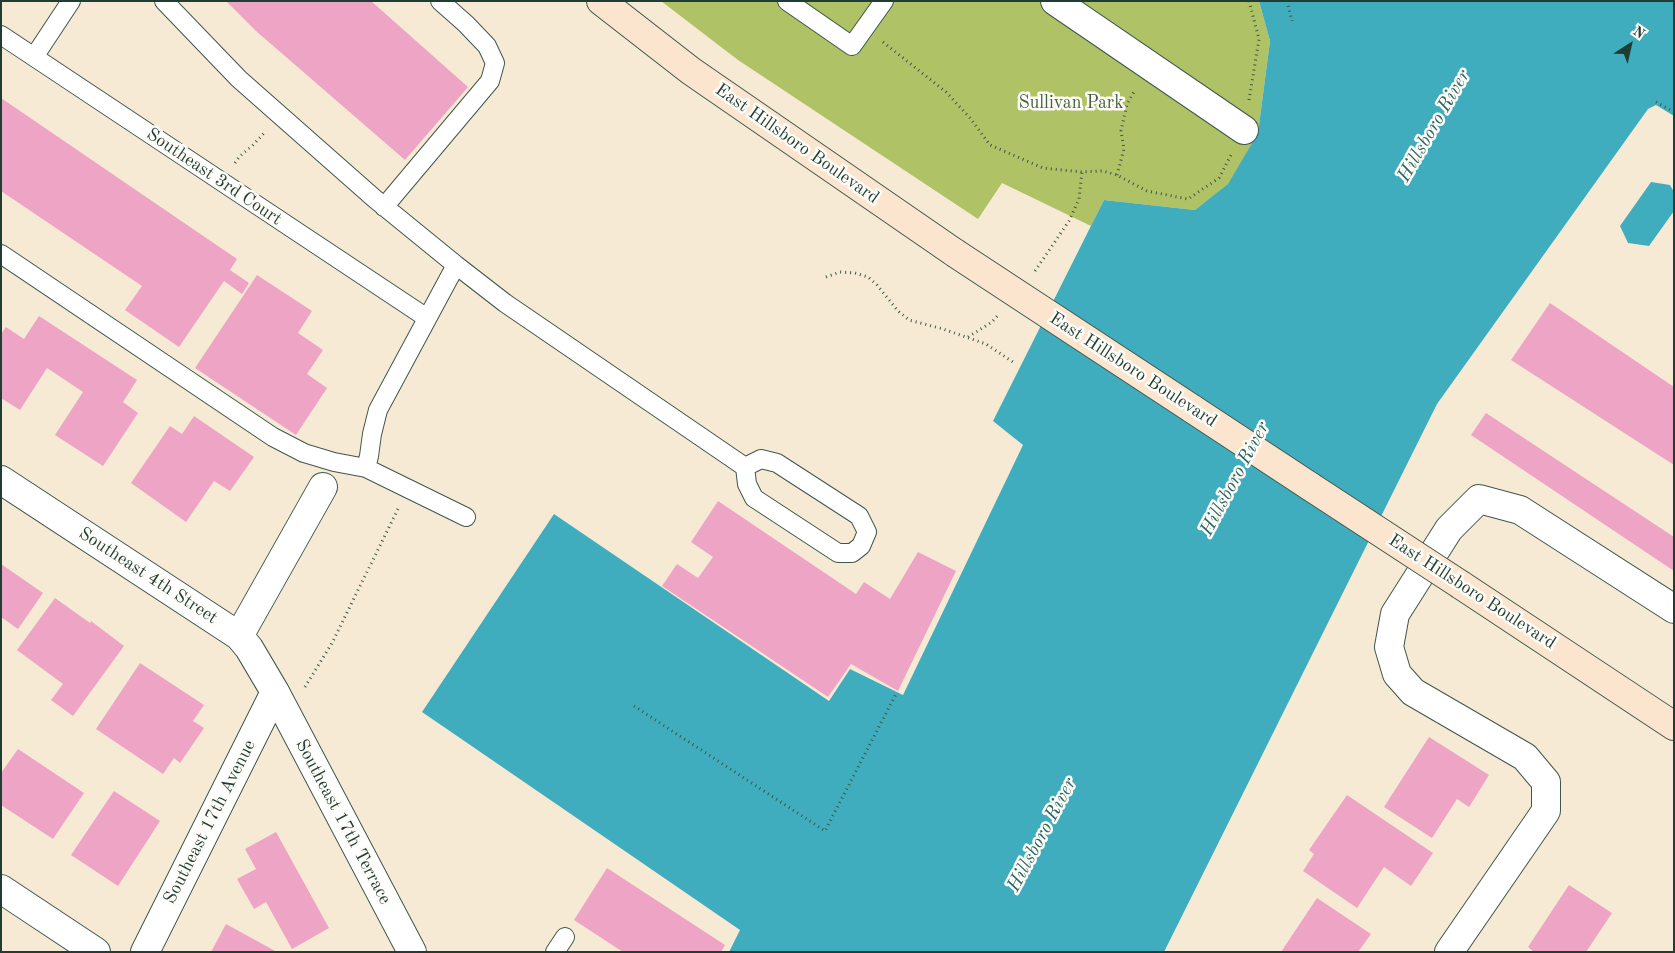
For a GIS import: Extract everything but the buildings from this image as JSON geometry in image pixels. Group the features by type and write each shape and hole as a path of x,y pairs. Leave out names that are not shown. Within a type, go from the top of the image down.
{"main road":[{"name":"East Hillsboro Boulevard","path":"601,1 691,71 955,253 1674,726"}],"street":[{"path":"1055,1 1244,130"},
{"name":"Southeast 4th Street","path":"1,480 239,636 249,648 282,704"},
{"path":"239,636 323,487"},
{"path":"1449,952 1546,811 1546,782 1525,757 1413,692 1397,674 1390,647 1395,614 1449,529 1479,500 1520,510 1674,609"},
{"name":"Southeast 17th Avenue","path":"145,952 282,704"},
{"name":"Southeast 17th Terrace","path":"282,704 412,952"},
{"path":"1,889 96,952"}],"lane":[{"path":"34,57 71,1"},
{"path":"164,1 240,79 384,207 456,265 505,302 745,467"},
{"path":"384,207 490,81 495,63 487,46 440,1"},
{"path":"787,1 852,46 884,1"},
{"name":"Southeast 3rd Court","path":"1,35 427,318"},
{"path":"1,254 273,437 304,453 334,462 366,468 466,517"},
{"path":"366,468 378,410 456,265"},
{"path":"761,460 778,463 859,516 867,532 861,546 852,553 838,552 754,498 746,484 745,467 761,460"},
{"path":"555,952 565,937"}],"path":[{"path":"865,27 946,92 970,118 990,146 1043,168 1103,172 1117,175 1147,191 1188,199 1219,178 1244,130 1259,39 1249,1"},
{"path":"1286,1 1292,21"},
{"path":"1117,175 1124,149 1121,131 1127,104 1150,66"},
{"path":"1656,102 1674,112"},
{"path":"222,182 239,157 254,145 281,115"},
{"path":"1032,276 1069,221 1079,199 1082,172"},
{"path":"826,277 840,272 855,273 868,278 877,285 898,311 908,320 943,329 986,344 1016,364"},
{"path":"968,338 992,322 1004,310"},
{"path":"282,704 332,643 408,489"},
{"path":"634,706 825,831 896,692"}],"green space":[{"name":"Sullivan Park","path":"661,1 1259,1 1270,41 1258,133 1229,184 1195,210 1104,200 1091,226 1002,183 978,219 738,60"}],"water":[{"name":"Hillsboro River","path":"1259,1 1674,1 1674,116 1656,105 1648,109 1437,404 1164,952 729,952 740,930 422,712 554,514 829,701 850,669 903,695 1023,445 993,421 1104,200 1195,210 1228,184 1258,133 1270,41"},
{"path":"1651,182 1670,185 1674,192 1674,211 1649,246 1628,243 1620,226"}]}
